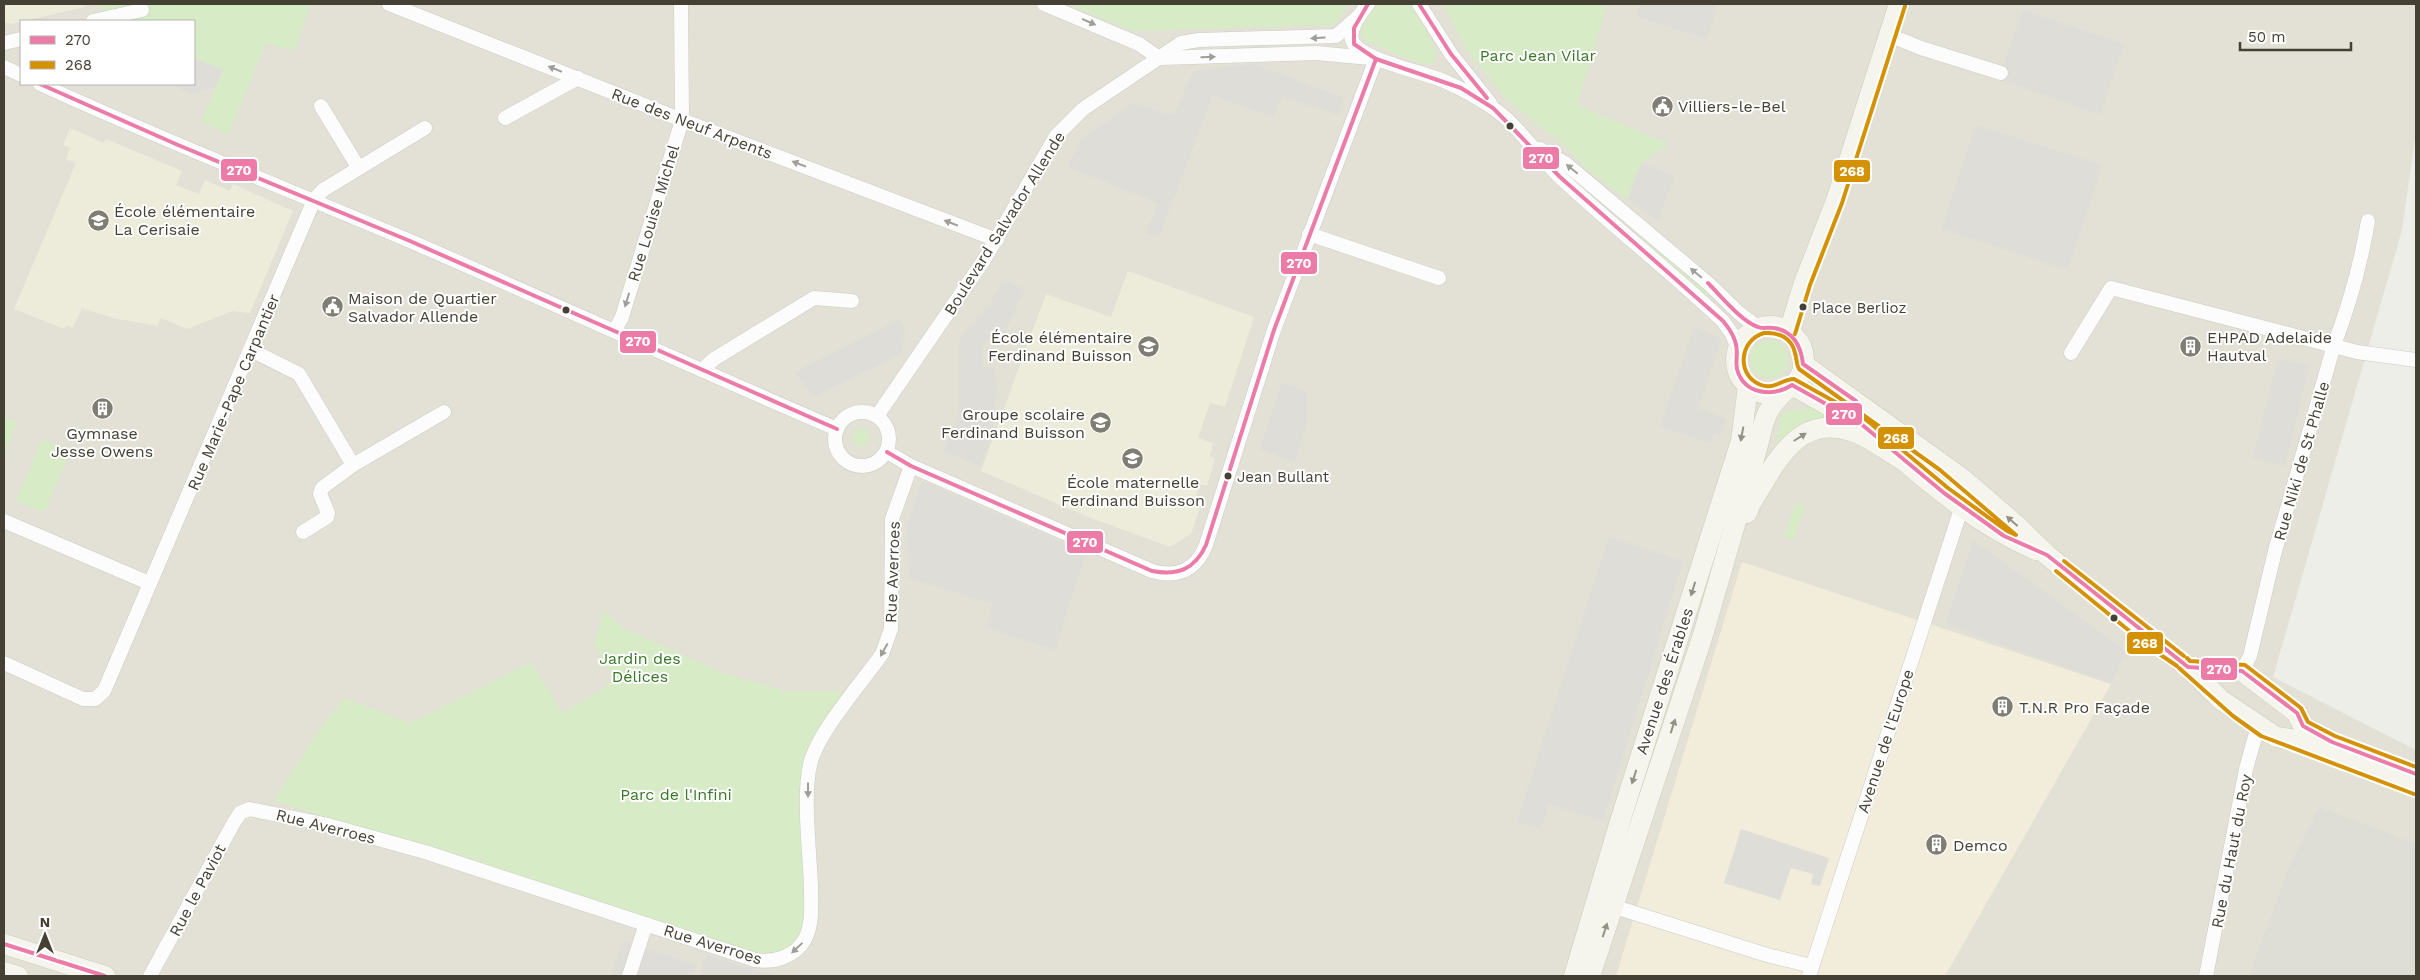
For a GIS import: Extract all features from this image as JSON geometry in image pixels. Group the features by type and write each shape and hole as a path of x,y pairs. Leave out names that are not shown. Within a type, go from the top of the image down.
{"main road":[{"path":"1789,332 1804,283 1836,201 1899,4"},
{"path":"1769,326 1789,332 1800,346 1804,364 1799,378 1789,388 1766,394 1748,386 1742,380 1736,365 1738,349 1746,336 1759,328 1769,326"},
{"path":"1804,364 1963,479 2016,524 2047,555 2132,625 2188,667 2217,696 2258,726 2276,738 2296,733 2332,742 2416,774"},
{"name":"Avenue des Érables","path":"1574,976 1621,818 1741,441 1748,386"},
{"path":"1789,388 1860,423 1904,461 2004,536 2047,555"},
{"name":"Avenue des Érables","path":"1703,635 1758,446 1765,415 1774,401 1789,388"},
{"name":"Avenue des Érables","path":"1590,976 1703,635 1750,505 1790,442 1811,430 1832,427 1852,431 1904,461"},
{"path":"2188,667 2234,671 2297,713 2296,733"},
{"path":"2217,696 2217,677 2234,671"},
{"path":"2296,733 2416,788"},
{"path":"4,944 105,976"},
{"path":"4,972 18,976"}],"street":[{"name":"Rue des Neuf Arpents","path":"388,4 682,120 996,240"},
{"name":"Rue Louise Michel","path":"615,330 622,317 682,120 681,4"},
{"path":"1044,4 1139,44 1159,58 1316,53 1342,54 1376,59 1442,80 1461,88 1494,108"},
{"path":"1368,4 1359,16 1352,39 1358,49 1376,59"},
{"path":"1419,4 1446,49 1483,92 1494,108 1560,177 1723,321 1732,334 1738,349"},
{"path":"97,20 142,10"},
{"name":"Boulevard Salvador Allende","path":"877,416 996,240 1056,136 1083,109 1181,44 1199,40 1336,36 1359,16"},
{"path":"1889,35 1921,48 2001,72"},
{"path":"4,43 20,39"},
{"path":"887,452 911,466 1152,571 1171,574 1189,570 1200,559 1206,545 1260,370 1309,234 1376,59"},
{"path":"4,67 20,75"},
{"path":"505,118 578,78"},
{"path":"42,85 201,155 314,200 615,330 837,429"},
{"path":"321,106 358,167"},
{"path":"314,200 323,190 358,167 425,128"},
{"path":"1530,144 1566,163 1709,284 1740,314 1759,328"},
{"name":"Rue Marie-Pape Carpantier","path":"4,663 83,699 95,699 104,691 314,200"},
{"name":"Rue Niki de St Phalle","path":"2234,671 2250,656 2274,551 2334,346 2343,323 2364,247 2368,221"},
{"path":"1309,234 1439,278"},
{"path":"2071,353 2110,288 2357,352 2416,360"},
{"path":"702,370 714,359 814,298 852,301"},
{"path":"251,350 298,374 353,465"},
{"path":"303,532 327,517 328,513 320,494 322,488 353,465 444,412"},
{"path":"862,412 877,416 883,422 890,436 887,452 873,464 855,466 847,462 836,447 837,429 847,417 854,413 862,412"},
{"name":"Rue Averroes","path":"249,809 324,824 425,852 756,960 773,960 792,953 805,939 811,912 808,814 810,764 820,740 882,654 888,642 891,629 892,519 911,466"},
{"name":"Avenue de l'Europe","path":"1811,971 1962,506"},
{"path":"4,521 150,583"},
{"name":"Rue du Haut du Roy","path":"2206,976 2246,769 2258,726"},
{"name":"Rue le Paviot","path":"150,976 233,824 240,813 249,809"},
{"path":"1612,906 1811,971"},
{"path":"629,976 646,924"}],"shaded area":[{"path":"4,4 2416,4 2416,132 2402,230 2273,677 2416,750 2416,976 4,976"},
{"path":"4,4 84,4 85,7 28,20 20,20 20,22 11,24 4,22"},
{"path":"1640,4 1718,4 1706,39 1636,16"},
{"path":"2023,10 2124,44 2100,114 1999,79"},
{"path":"195,58 223,70 216,86 193,94 170,85 195,85"},
{"path":"1253,64 1344,98 1338,115 1282,96 1273,117 1213,95 1159,237 1146,233 1158,203 1068,167 1080,140 1133,103 1174,116 1193,71"},
{"path":"1975,125 2102,165 2068,270 1942,229"},
{"path":"70,128 104,143 106,139 182,171 176,185 199,194 205,180 230,191 233,184 293,211 250,313 232,311 187,329 161,318 157,326 113,318 82,308 73,328 66,325 64,329 14,309 76,163 66,159 70,148 63,145"},
{"path":"1641,163 1674,176 1658,221 1628,199"},
{"name":"Groupe scolaire Ferdinand Buisson","path":"1128,271 1254,317 1225,407 1210,403 1198,438 1213,443 1210,456 1215,459 1207,486 1200,484 1194,502 1201,505 1191,534 1170,547 1091,518 981,471 1046,294 1111,317"},
{"path":"1002,280 1025,289 1001,341 987,340 982,350 983,367 994,368 997,386 992,435 980,466 944,451 955,427 959,411 959,344 962,335 989,306"},
{"path":"900,319 905,329 901,354 813,397 795,372"},
{"path":"1695,326 1721,339 1698,408 1726,419 1721,435 1714,433 1710,443 1660,426"},
{"path":"2278,358 2309,366 2285,466 2253,458"},
{"path":"1282,383 1307,392 1307,420 1295,462 1260,449"},
{"path":"922,481 1086,553 1055,650 986,628 993,604 909,578 907,526"},
{"path":"1609,537 1683,561 1603,821 1549,804 1541,829 1517,821"},
{"path":"1973,540 2126,651 2111,684 1945,624"},
{"path":"1742,562 2111,684 1945,976 1616,976"},
{"path":"2319,807 2416,844 2416,976 2249,976 2289,868"},
{"path":"1741,829 1829,858 1820,886 1811,884 1813,874 1791,868 1780,900 1724,883"},
{"path":"623,941 696,965 692,976 611,976"},
{"path":"706,955 775,976 700,976"}],"green space":[{"path":"97,4 310,4 295,51 266,43 229,134 201,123 223,70 195,58 195,20 107,20 104,12"},
{"path":"1066,4 1350,4 1334,25 1134,31"},
{"path":"1379,4 1410,4 1433,46 1436,59 1432,64 1418,63 1363,40 1361,30 1363,25"},
{"name":"Parc Jean Vilar","path":"1443,4 1607,4 1577,105 1669,144 1641,163 1627,200 1585,167 1564,145 1507,100 1468,52"},
{"path":"1636,231 1710,292 1705,298 1656,255"},
{"path":"1769,340 1783,345 1788,359 1783,373 1769,378 1755,373 1750,359 1755,345"},
{"path":"1813,406 1838,417 1803,425 1789,434 1776,447 1781,413"},
{"path":"4,417 17,422 4,454"},
{"path":"857,429 865,429 870,434 868,445 857,447 852,442 852,434"},
{"path":"42,439 70,451 44,513 16,501"},
{"path":"1795,504 1805,507 1794,540 1784,537"},
{"name":"Parc de l'Infini","path":"604,610 621,627 726,674 790,692 843,691 808,751 803,783 806,927 797,940 783,951 761,956 407,841 273,801 316,734 344,698 411,723 531,662 563,713 615,681 594,645"}],"transit line":[{"name":"270","path":"1368,4 1354,28 1354,44 1376,59 1461,88 1493,108 1560,177 1723,321 1734,338 1737,348 1737,369 1741,378 1752,389 1768,392 1784,389 1792,385 1860,423 1944,493 2004,536 2047,555 2188,667 2242,671 2297,713 2303,726 2332,742 2416,774"},
{"name":"270","path":"1419,4 1451,54 1487,98"},
{"name":"268","path":"1795,334 1810,285 1842,203 1905,6"},
{"name":"270","path":"887,452 911,466 1152,571 1178,571 1191,565 1197,560 1206,545 1274,330 1376,59"},
{"name":"270","path":"42,85 178,145 410,241 837,429"},
{"name":"270","path":"1708,283 1738,314 1752,324 1760,328 1772,328 1786,332 1798,345 1803,364 1856,401"},
{"name":"268","path":"1764,333 1780,335 1788,340 1796,355 1799,369 1940,470 2016,535 2007,531 1948,488 1864,418 1794,379 1770,386 1761,385 1753,380 1747,374 1744,366 1745,350 1749,343 1764,333"},
{"name":"268","path":"2064,561 2184,656"},
{"name":"268","path":"2056,571 2149,647 2177,666"},
{"name":"268","path":"2187,658 2190,661 2245,665 2301,708 2308,722 2335,736 2416,767"},
{"name":"268","path":"2179,668 2233,716 2261,736 2414,794"},
{"name":"270","path":"4,944 105,976"}],"place":[{"name":"Villiers-le-Bel","path":"1662,106"},
{"name":"École élémentaire La Cerisaie","path":"98,220"},
{"name":"Maison de Quartier Salvador Allende","path":"332,307"},
{"name":"Place Berlioz","path":"1803,307"},
{"name":"École élémentaire Ferdinand Buisson","path":"1148,346"},
{"name":"EHPAD Adelaide Hautval","path":"2191,346"},
{"name":"Gymnase Jesse Owens","path":"102,409"},
{"name":"Groupe scolaire Ferdinand Buisson","path":"1101,423"},
{"name":"École maternelle Ferdinand Buisson","path":"1133,458"},
{"name":"Jean Bullant","path":"1228,476"},
{"name":"T.N.R Pro Façade","path":"2003,707"},
{"name":"Demco","path":"1937,845"}],"park label":[{"name":"Jardin des Délices","path":"640,667"}]}
